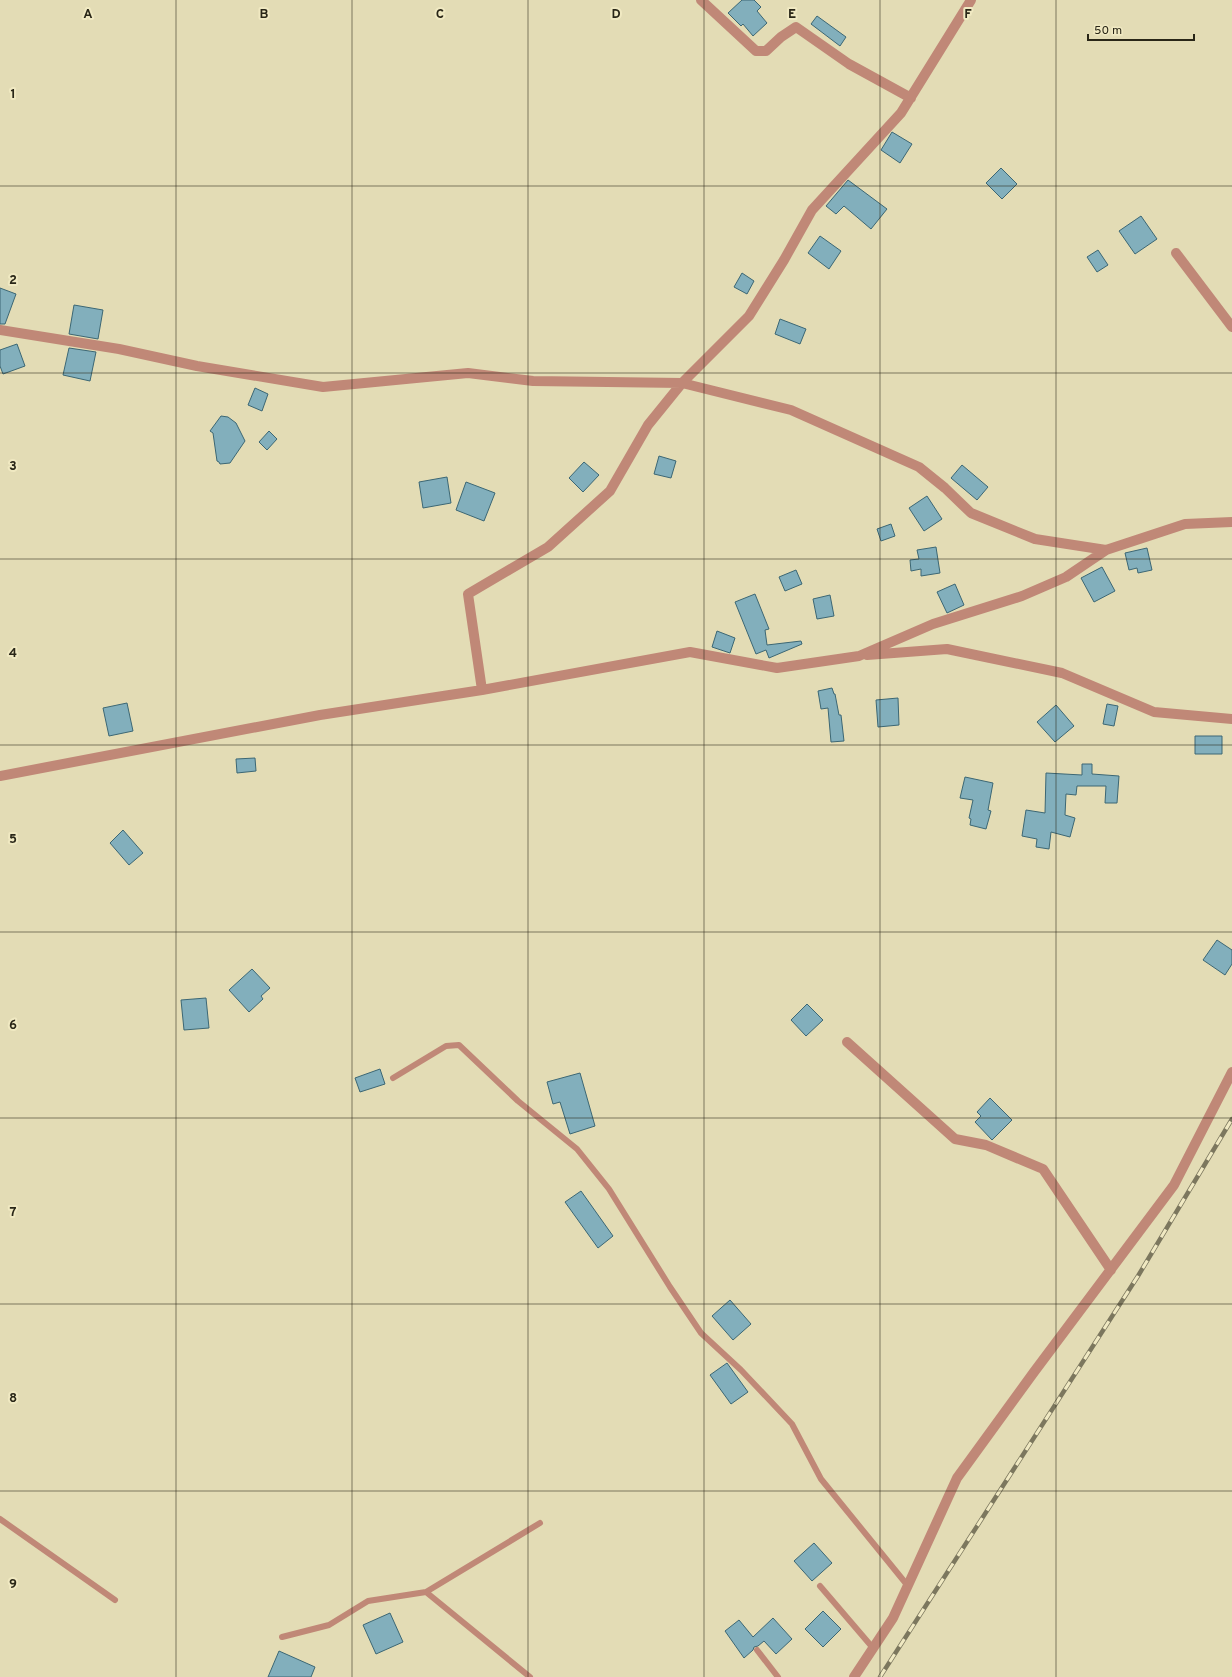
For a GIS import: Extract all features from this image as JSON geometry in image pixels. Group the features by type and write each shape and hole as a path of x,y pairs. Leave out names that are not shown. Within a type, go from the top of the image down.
{"street":[{"path":"701,0 756,51 766,51 781,37 796,27 849,64 910,98"},
{"path":"482,690 468,594 548,547 610,491 648,425 682,383 749,316 784,260 812,210 901,113 971,0"},
{"path":"1176,254 1232,327"},
{"path":"0,330 118,349 197,366 323,387 468,374 533,381 682,383 791,410 919,467 945,488 971,514 1035,539 1106,550"},
{"path":"859,656 933,624 1037,590 1066,577 1106,550 1185,524 1232,522"},
{"path":"0,776 320,715 482,690 690,652 777,668 859,656 948,649 1062,673 1154,712 1232,719"},
{"path":"847,1042 955,1139 986,1145 1043,1169 1111,1270"},
{"path":"854,1677 893,1618 957,1478 1174,1184 1232,1072"}],"lane":[{"path":"393,1078 446,1046 459,1045 518,1102 577,1149 609,1189 670,1287 701,1333 740,1370 792,1424 821,1479 908,1586"},
{"path":"0,1519 115,1600"},
{"path":"282,1637 329,1625 368,1601 426,1592 540,1523"},
{"path":"820,1586 873,1648"},
{"path":"426,1592 530,1677"},
{"path":"757,1650 778,1677"}],"building":[{"path":"742,0 754,0 761,7 757,11 767,23 753,36 743,24 741,26 728,13"},
{"path":"817,16 846,37 840,46 811,24"},
{"path":"892,132 912,144 900,163 881,150"},
{"path":"1001,168 1017,184 1002,199 986,183"},
{"path":"848,180 887,209 871,229 844,206 836,214 826,206"},
{"path":"1141,216 1157,239 1135,254 1119,231"},
{"path":"820,236 841,251 829,269 808,253"},
{"path":"1098,250 1108,265 1097,272 1087,257"},
{"path":"742,273 754,281 747,294 734,287"},
{"path":"0,288 16,294 5,324 0,324"},
{"path":"74,305 103,310 98,339 69,334"},
{"path":"780,319 806,329 800,344 775,334"},
{"path":"17,344 25,366 3,374 0,366 0,350"},
{"path":"69,348 96,352 90,381 63,375"},
{"path":"255,388 268,394 262,411 248,405"},
{"path":"221,416 228,417 236,423 245,441 230,463 220,464 217,461 213,433 210,431"},
{"path":"269,431 277,439 267,450 259,442"},
{"path":"659,456 676,461 671,478 654,474"},
{"path":"584,462 599,475 583,492 569,478"},
{"path":"962,465 988,487 977,500 951,478"},
{"path":"447,477 451,503 423,508 419,482"},
{"path":"466,482 495,493 484,521 456,510"},
{"path":"927,496 942,519 924,531 909,508"},
{"path":"891,524 895,536 881,541 877,529"},
{"path":"936,547 940,573 921,576 921,569 911,571 910,560 919,559 917,550"},
{"path":"1147,548 1152,570 1138,573 1137,568 1129,570 1125,553"},
{"path":"1102,567 1115,591 1094,602 1081,578"},
{"path":"796,570 802,584 785,591 779,577"},
{"path":"955,584 964,605 947,613 937,592"},
{"path":"755,594 769,629 765,630 767,645 801,641 802,644 769,658 766,650 756,654 735,602"},
{"path":"830,595 834,616 817,619 813,599"},
{"path":"717,631 735,638 730,653 712,647"},
{"path":"832,688 835,694 839,715 841,715 844,741 831,742 828,708 821,709 818,691"},
{"path":"898,698 899,725 878,727 876,700"},
{"path":"127,703 133,731 109,736 103,708"},
{"path":"1107,704 1118,706 1114,726 1103,724"},
{"path":"1056,705 1074,726 1055,742 1037,722"},
{"path":"1195,736 1222,736 1222,754 1195,754"},
{"path":"255,758 256,771 237,773 236,759"},
{"path":"1082,764 1092,764 1092,774 1119,776 1117,803 1105,803 1106,786 1077,786 1076,795 1066,794 1065,815 1075,818 1070,837 1051,832 1049,849 1036,847 1037,839 1022,836 1026,810 1045,813 1046,773 1082,775"},
{"path":"965,777 993,783 988,810 991,811 986,829 970,825 971,819 969,818 973,800 960,798"},
{"path":"123,830 143,853 129,865 110,843"},
{"path":"1217,940 1232,950 1232,964 1225,975 1203,960"},
{"path":"252,969 270,988 261,996 263,999 249,1012 229,990"},
{"path":"206,998 209,1028 184,1030 181,1000"},
{"path":"807,1004 823,1020 806,1036 791,1020"},
{"path":"380,1069 385,1084 360,1092 355,1078"},
{"path":"580,1073 595,1126 570,1134 560,1102 553,1104 547,1082"},
{"path":"990,1098 1012,1120 992,1140 975,1122 981,1116 977,1112"},
{"path":"581,1191 613,1236 598,1248 565,1202"},
{"path":"730,1300 751,1324 733,1340 712,1316"},
{"path":"727,1363 748,1392 731,1404 710,1375"},
{"path":"814,1543 832,1563 812,1581 794,1561"},
{"path":"823,1611 841,1629 823,1647 805,1629"},
{"path":"390,1613 403,1642 376,1654 363,1625"},
{"path":"773,1618 792,1639 776,1654 764,1641 758,1646 754,1647 753,1650 744,1658 725,1631 739,1620 753,1637"},
{"path":"279,1651 315,1667 311,1677 268,1677"}],"railway":[{"path":"880,1677 1138,1276 1232,1119"}]}
